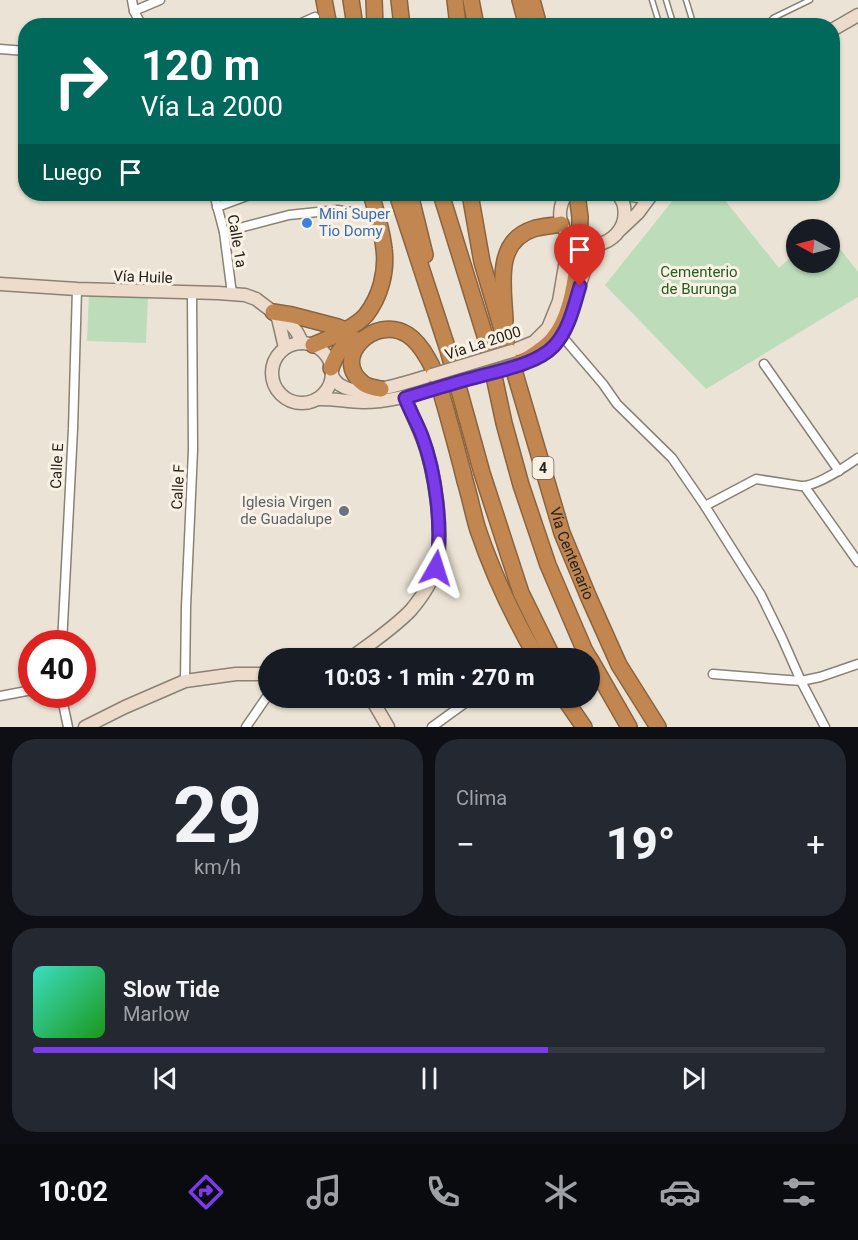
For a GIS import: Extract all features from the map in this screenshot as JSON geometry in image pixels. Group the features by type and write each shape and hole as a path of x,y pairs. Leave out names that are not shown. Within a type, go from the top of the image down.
{"highway":[{"path":"324,0 327,18"},
{"path":"351,0 354,18"},
{"path":"374,0 375,18"},
{"path":"399,0 401,18"},
{"path":"455,0 457,18"},
{"path":"471,0 474,18"},
{"path":"520,0 525,18"},
{"path":"532,0 537,18"},
{"path":"307,344 331,338 365,316 378,294 384,275 384,250 373,201"},
{"path":"399,201 448,350"},
{"path":"412,201 448,350 482,473 521,592 548,648"},
{"path":"443,201 486,339 504,423 521,485 548,565 584,648"},
{"name":"Vía Centenario","path":"471,201 482,262 512,354 562,533 588,598 619,665 658,727"},
{"path":"564,229 532,229 517,239 509,249 503,263 502,276 512,354 537,353 553,340 565,318 579,254 578,201"},
{"path":"275,315 292,315 345,330"},
{"path":"381,389 366,385 356,376 352,365 353,351 360,341 370,334 379,330 392,329 406,334 417,343 433,367 478,529 505,596 532,648"},
{"path":"332,372 337,353 346,343 353,339 360,341"},
{"path":"600,678 629,727"},
{"path":"571,708 585,727"},
{"path":"576,708 585,727"}],"street":[{"path":"132,0 138,18"},
{"path":"134,11 160,0"},
{"path":"840,25 858,15"},
{"path":"0,49 18,50"},
{"name":"Calle 1a","path":"216,201 224,232 231,294"},
{"path":"217,207 233,201"},
{"name":"Vía La 2000","path":"317,399 384,402 405,398 436,388 534,342 548,328 559,301 568,248 560,214 562,201"},
{"path":"620,230 624,218 622,201"},
{"path":"564,229 575,241 587,245 599,245 611,240 638,213 646,201"},
{"path":"224,232 288,215 337,210 372,215"},
{"name":"Vía La 2000","path":"332,372 341,386 350,390 381,389 512,354 537,358 554,346 561,335 573,312 584,269 599,245"},
{"name":"Vía Huile","path":"0,284 231,294 256,298 275,315 286,321 307,344"},
{"name":"Calle E","path":"63,630 73,429 77,289"},
{"name":"Calle F","path":"185,681 193,450 192,293"},
{"path":"275,315 285,348"},
{"path":"561,335 617,404 672,458 705,506 761,595 825,727"},
{"path":"307,344 322,350 328,358 332,372 329,385 324,393 307,403 297,403 287,400 274,385 273,364 277,355 285,348 307,344"},
{"path":"764,364 839,471"},
{"path":"365,648 412,609 436,568 439,551 439,531 430,461 405,398"},
{"path":"705,506 756,479 805,487 858,459"},
{"path":"805,487 858,562"},
{"path":"713,674 801,681 858,664"},
{"path":"85,727 185,681 236,674 258,674"},
{"path":"0,696 18,693"},
{"path":"64,708 68,727"},
{"path":"246,727 259,708"},
{"path":"377,708 388,727"},
{"path":"432,727 458,708"}],"lane":[{"path":"652,0 658,18"},
{"path":"666,0 672,18"},
{"path":"686,0 692,18"},
{"path":"773,18 810,0"}],"green space":[{"name":"Cementerio de Burunga","path":"672,201 726,201 779,268 786,261 786,273 840,273 840,249 858,272 858,297 706,389 605,285"},
{"path":"89,293 148,296 146,343 87,341"}],"place":[{"name":"Mini Super Tio Domy","path":"307,223"},
{"name":"Iglesia Virgen de Guadalupe","path":"344,511"}],"route":[{"path":"436,568 439,531 430,461 405,398 537,358 554,346 565,330 580,286"}]}
